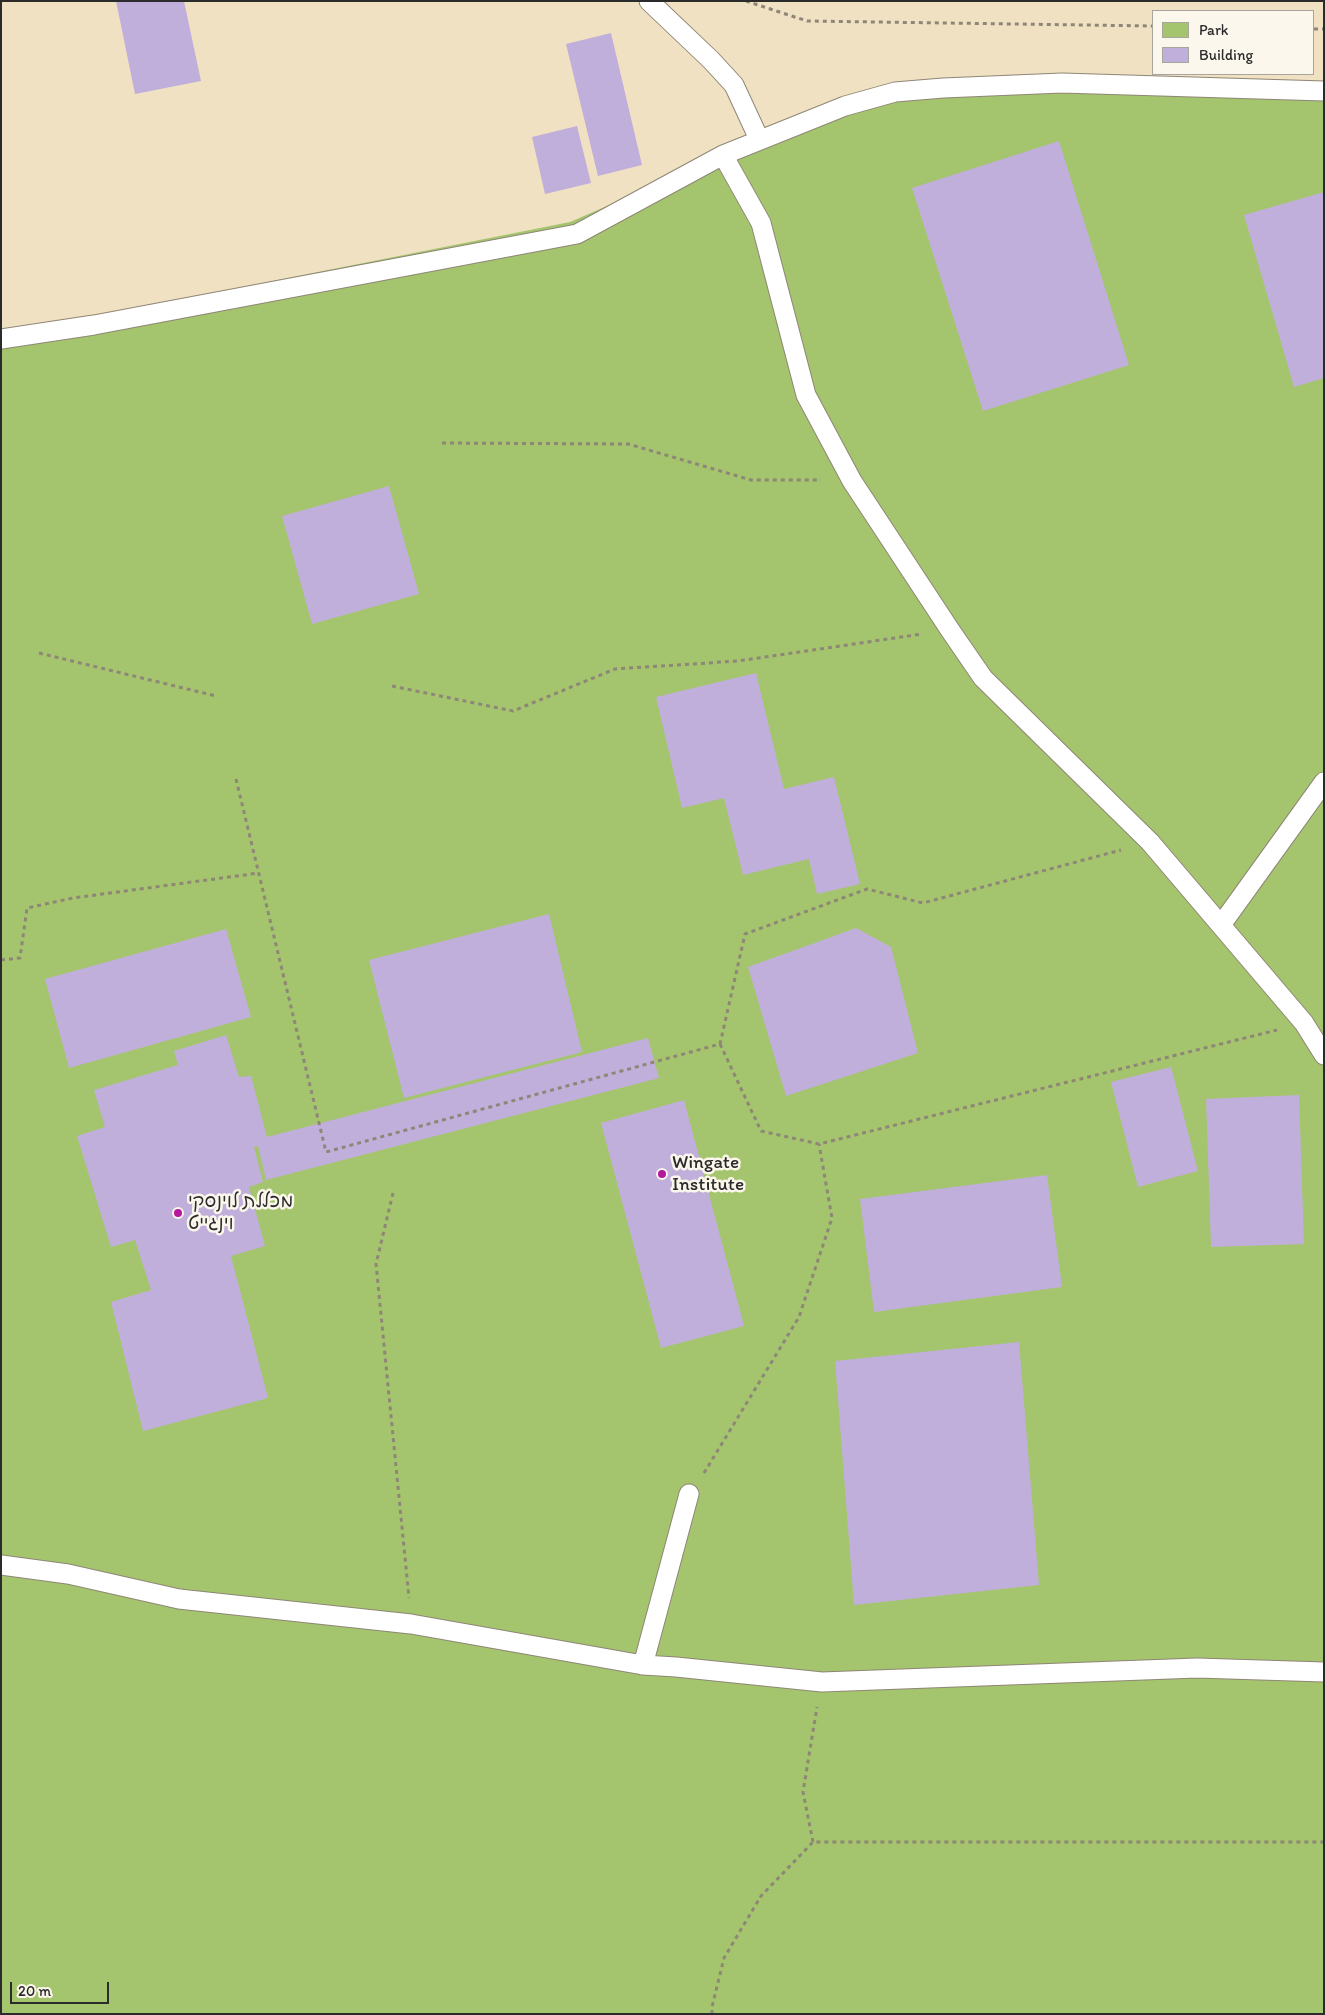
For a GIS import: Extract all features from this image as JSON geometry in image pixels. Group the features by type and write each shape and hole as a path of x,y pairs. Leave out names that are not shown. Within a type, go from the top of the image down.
{"lane":[{"path":"649,1 711,60 734,85 759,139"},
{"path":"1,339 114,322 577,234 723,154 845,106 894,92 933,88 1062,83 1324,91"},
{"path":"723,154 762,224 806,395 852,481 950,630 983,678 1150,842 1304,1023 1324,1055"},
{"path":"1221,925 1324,782"},
{"path":"643,1665 689,1494"},
{"path":"1,1565 68,1574 179,1598 411,1624 643,1665 822,1682 1197,1668 1324,1672"}],"path":[{"path":"746,1 807,21 1152,26"},
{"path":"442,443 628,444 751,480 852,481"},
{"path":"392,686 513,711 615,668 738,661 950,630"},
{"path":"39,653 216,696"},
{"path":"236,779 326,1152 720,1044"},
{"path":"1150,842 923,903 867,889 744,934 720,1044 761,1131 819,1144 1304,1023"},
{"path":"1,960 20,958 27,908 73,898 259,873"},
{"path":"689,1494 714,1457 799,1317 832,1218 819,1144"},
{"path":"393,1193 376,1264 411,1624"},
{"path":"813,1842 803,1792 822,1682"},
{"path":"712,2014 724,1958 761,1896 813,1842 1324,1842"}],"green space":[{"name":"Wingate Institute","path":"891,83 1324,87 1324,2014 1,2014 1,335 570,222"}],"building":[{"path":"116,1 184,1 201,81 135,94"},
{"path":"611,33 642,165 598,176 566,44"},
{"path":"577,126 591,183 545,194 532,137"},
{"path":"1059,141 1129,365 983,411 912,188"},
{"path":"1324,192 1324,378 1294,387 1244,215"},
{"path":"389,486 419,594 312,624 282,516"},
{"path":"756,673 784,789 834,777 860,884 817,894 809,859 743,875 724,798 682,808 656,697"},
{"path":"549,914 582,1052 404,1098 369,960"},
{"path":"856,928 891,947 918,1053 786,1096 748,967"},
{"path":"226,929 251,1017 69,1068 45,979"},
{"name":"מכללת לוינסקי וינגייט","path":"226,1035 239,1077 251,1076 267,1137 648,1038 659,1078 266,1180 258,1146 254,1147 263,1182 249,1187 265,1246 231,1256 268,1398 143,1431 111,1302 151,1290 135,1240 111,1247 77,1136 105,1127 94,1090 178,1065 174,1051"},
{"path":"1171,1067 1198,1171 1138,1187 1111,1082"},
{"path":"1299,1095 1304,1244 1211,1247 1206,1099"},
{"path":"684,1100 744,1326 661,1348 601,1123"},
{"path":"1047,1175 1062,1287 874,1312 860,1199"},
{"path":"1019,1342 1039,1585 854,1605 835,1361"}],"place":[{"name":"Wingate Institute","path":"662,1174"},
{"name":"מכללת לוינסקי וינגייט","path":"178,1213"}]}
